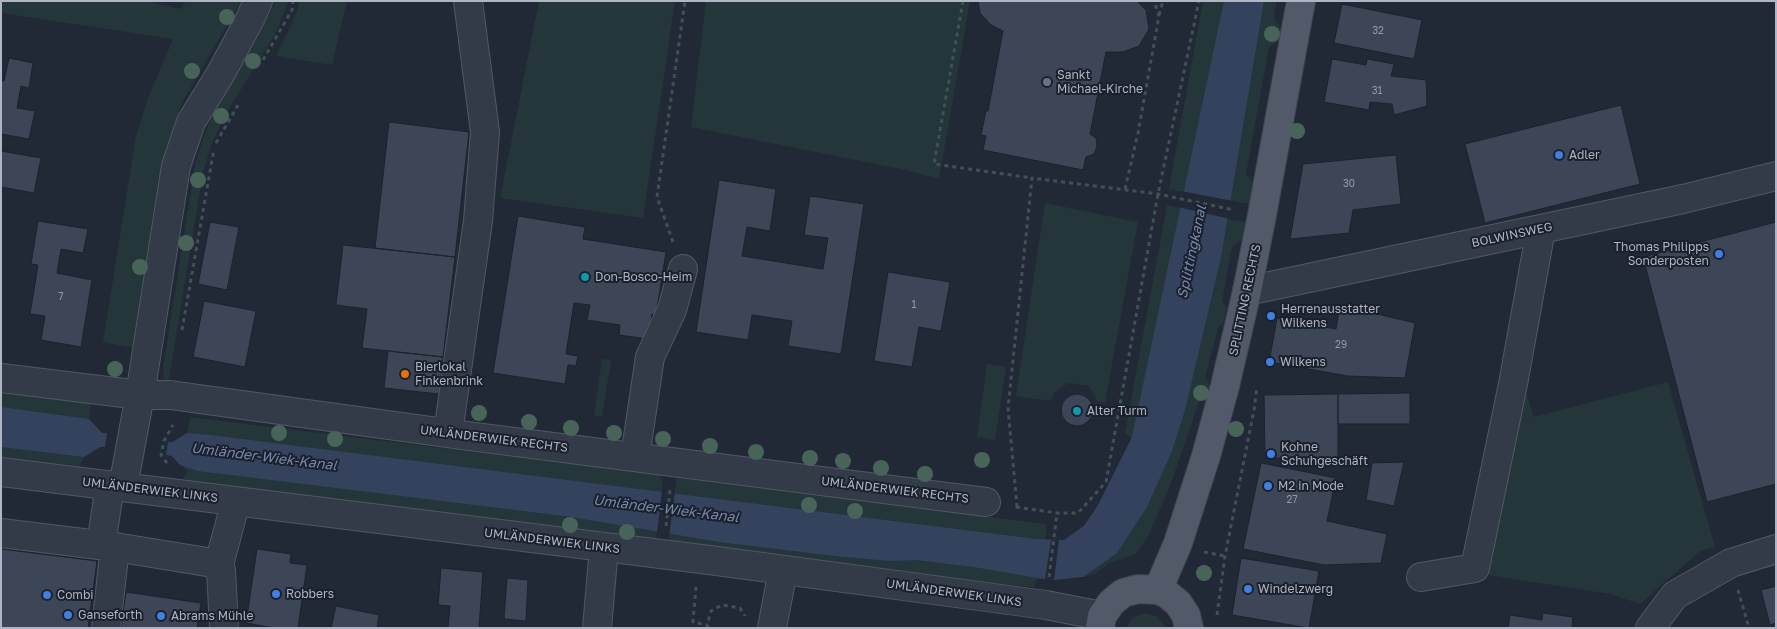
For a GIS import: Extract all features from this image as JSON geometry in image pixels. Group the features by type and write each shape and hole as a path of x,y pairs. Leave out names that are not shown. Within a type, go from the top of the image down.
{"main road":[{"name":"SPLITTING RECHTS","path":"1158,590 1178,544 1206,456 1225,386 1247,291 1301,1"},
{"path":"1101,622 1111,603 1123,594 1138,589 1158,590 1167,594 1178,603 1186,615 1190,628"}],"street":[{"path":"106,628 108,546 116,486 140,395 176,166 191,122 221,72 258,1"},
{"path":"448,433 478,221 485,132 468,1"},
{"name":"BOLWINSWEG","path":"1247,291 1683,199 1776,176"},
{"path":"1421,578 1476,568 1513,384 1541,229"},
{"path":"635,457 650,356 672,310 683,269"},
{"name":"UMLÄNDERWIEK RECHTS","path":"1,378 140,395 170,395 448,433 986,502"},
{"name":"UMLÄNDERWIEK LINKS","path":"1,472 663,554 1046,605 1101,622"},
{"path":"218,568 236,501"},
{"path":"1,533 108,546 213,563 221,570 224,628"},
{"path":"597,628 604,547"},
{"path":"1650,628 1676,595 1731,563 1776,548"},
{"path":"760,625 783,570"}],"path":[{"path":"263,61 292,10 293,1"},
{"path":"683,269 657,197 685,1"},
{"path":"963,1 934,164 1158,194 1236,210"},
{"path":"1154,1 1159,16"},
{"path":"1125,190 1138,134 1159,16 1164,1"},
{"path":"986,502 1058,513 1078,513 1106,482 1158,194 1199,1"},
{"path":"180,338 215,146 239,104"},
{"path":"1017,507 1008,408 1032,178"},
{"path":"1216,619 1227,548 1254,410 1257,383"},
{"path":"168,466 161,455 164,441 173,426"},
{"path":"663,554 670,486"},
{"path":"1049,579 1058,513"},
{"path":"1731,563 1749,628"},
{"path":"692,628 696,583"},
{"path":"692,622 707,626 710,611 722,605 740,608 760,625"}],"shaded area":[{"path":"1,1 146,1 181,9 186,1 241,1 181,104 162,174 133,348 103,342 136,136 148,98 173,39 1,13"},
{"path":"275,1 288,1 276,33 225,115 212,143 203,173 168,384 164,379 163,368 195,165 215,108 257,39"},
{"path":"299,1 347,1 332,65 276,56 296,14"},
{"path":"539,1 675,1 643,218 500,198"},
{"path":"706,1 970,1 939,179 906,170 691,127"},
{"path":"1203,1 1277,1 1274,18 1282,30 1280,40 1269,47 1246,174 1254,185 1250,204 1231,201 1228,219 1246,222 1244,239 1232,247 1222,301 1227,307 1223,324 1219,325 1205,377 1212,390 1210,397 1199,402 1170,486 1148,536 1136,554 1109,563 1095,574 1054,580 1059,540 1064,540 1084,526 1098,505 1132,438 1125,433 1167,205 1180,208 1183,192 1169,189"},
{"path":"1045,203 1138,222 1105,403 1097,401 1089,386 1068,383 1054,393 1051,401 1016,396"},
{"path":"602,359 611,360 602,417 594,416"},
{"path":"987,364 1006,367 995,440 977,437"},
{"path":"1668,382 1715,547 1700,551 1640,604 1610,594 1488,575 1518,398 1527,396 1534,417"},
{"path":"1,389 65,397 91,404 89,419 102,433 107,433 105,447 100,447 84,457 80,466 1,457"},
{"path":"190,417 659,475 663,482 655,546 202,485 183,479 187,471 172,456 166,455 168,442 173,442 187,433"},
{"path":"677,478 1047,524 1045,539 1051,540 1045,579 1037,579 1034,587 886,573 668,542"},
{"path":"1145,613 1156,616 1165,628 1126,628 1133,617"}],"water":[{"path":"1224,1 1264,1 1221,257 1185,410 1172,451 1147,507 1117,553 1083,577 1054,580 916,560 890,561 835,556 719,542 572,517 198,471 180,465 172,456 166,455 168,442 173,442 187,433 210,435 1036,539 1064,540 1084,526 1098,505 1132,437"},
{"path":"1,407 89,419 102,433 107,433 105,447 100,447 84,457 1,447"}],"pier":[{"path":"1181,191 1233,201 1230,219 1178,207"},
{"path":"662,490 675,492 669,536 657,534"},
{"path":"1051,540 1059,540 1054,580 1045,579"}],"building":[{"name":"Sankt Michael-Kirche","path":"978,1 1137,1 1146,10 1149,29 1139,46 1123,52 1106,52 1090,134 1096,138 1097,146 1094,154 1086,157 1083,170 983,150 986,136 981,135 986,111 988,111 1003,31 991,25 980,13"},
{"path":"1342,4 1422,20 1414,59 1334,43"},
{"path":"9,58 33,63 29,88 21,86 17,108 35,111 29,139 1,134 1,80 4,81"},
{"path":"1332,59 1366,65 1367,59 1394,64 1391,76 1426,80 1427,106 1394,115 1392,104 1370,102 1369,110 1324,102"},
{"path":"1621,105 1640,184 1485,223 1465,144"},
{"path":"389,122 469,132 455,257 375,248"},
{"path":"1,151 41,158 34,193 1,187"},
{"path":"1396,155 1401,204 1353,210 1349,233 1290,239 1303,164"},
{"path":"719,180 776,189 770,231 747,227 742,256 823,269 828,238 804,235 810,196 864,204 841,354 788,346 792,321 752,315 748,340 696,332"},
{"name":"Don-Bosco-Heim","path":"518,216 585,227 583,239 666,252 656,315 652,314 648,339 619,335 620,325 587,320 590,305 574,303 566,354 578,356 576,366 568,365 565,384 493,373"},
{"path":"38,221 88,229 83,253 61,249 57,273 92,280 81,347 41,340 45,316 30,314 38,265 31,264"},
{"path":"210,222 239,227 227,290 198,284"},
{"path":"1776,222 1776,484 1707,502 1643,257"},
{"path":"343,245 455,257 443,357 362,348 367,309 336,305"},
{"path":"888,272 950,282 941,331 919,327 912,367 874,361"},
{"path":"204,301 256,311 245,367 193,357"},
{"path":"1340,305 1415,323 1405,378 1348,376 1269,362 1277,318 1336,329"},
{"path":"388,351 443,357 439,394 384,388"},
{"path":"1410,393 1410,424 1338,424 1338,394"},
{"name":"Alter Turm","path":"1077,394 1083,395 1088,399 1092,404 1092,416 1088,421 1083,425 1077,426 1071,425 1066,421 1062,416 1061,410 1062,404 1066,399 1071,395"},
{"path":"1338,394 1338,458 1265,458 1264,395"},
{"path":"1404,462 1394,506 1366,500 1372,463"},
{"path":"1261,463 1336,478 1327,521 1387,534 1381,563 1324,565 1243,549"},
{"name":"Combi","path":"1,549 97,561 88,628 1,628"},
{"name":"Robbers","path":"257,549 291,554 290,563 307,565 298,628 275,628 246,623"},
{"path":"1241,558 1319,571 1309,628 1232,615"},
{"path":"441,568 483,572 479,628 448,628 450,606 438,605"},
{"path":"507,578 528,580 526,621 504,619"},
{"path":"1776,586 1776,623 1770,625 1761,590"},
{"name":"Abrams Mühle","path":"126,592 201,603 197,628 121,628"},
{"path":"336,606 379,615 377,628 331,628"},
{"path":"1543,613 1573,617 1572,626 1576,628 1508,628 1510,615 1542,620"}],"place":[{"name":"Sankt Michael-Kirche","path":"1047,82"},
{"name":"Adler","path":"1559,155"},
{"name":"Thomas Philipps Sonderposten","path":"1719,254"},
{"name":"Don-Bosco-Heim","path":"585,277"},
{"name":"Herrenausstatter Wilkens","path":"1271,316"},
{"name":"Wilkens","path":"1270,362"},
{"name":"Bierlokal Finkenbrink","path":"405,374"},
{"name":"Alter Turm","path":"1077,411"},
{"name":"Kohne Schuhgeschäft","path":"1271,454"},
{"name":"M2 in Mode","path":"1268,486"},
{"name":"Windelzwerg","path":"1248,589"},
{"name":"Robbers","path":"276,594"},
{"name":"Combi","path":"47,595"},
{"name":"Ganseforth","path":"68,615"},
{"name":"Abrams Mühle","path":"161,616"}],"water label":[{"name":"Splittingkanal","path":"1192,252"},
{"name":"Umländer-Wiek-Kanal","path":"264,457"},
{"name":"Umländer-Wiek-Kanal","path":"666,509"}]}
